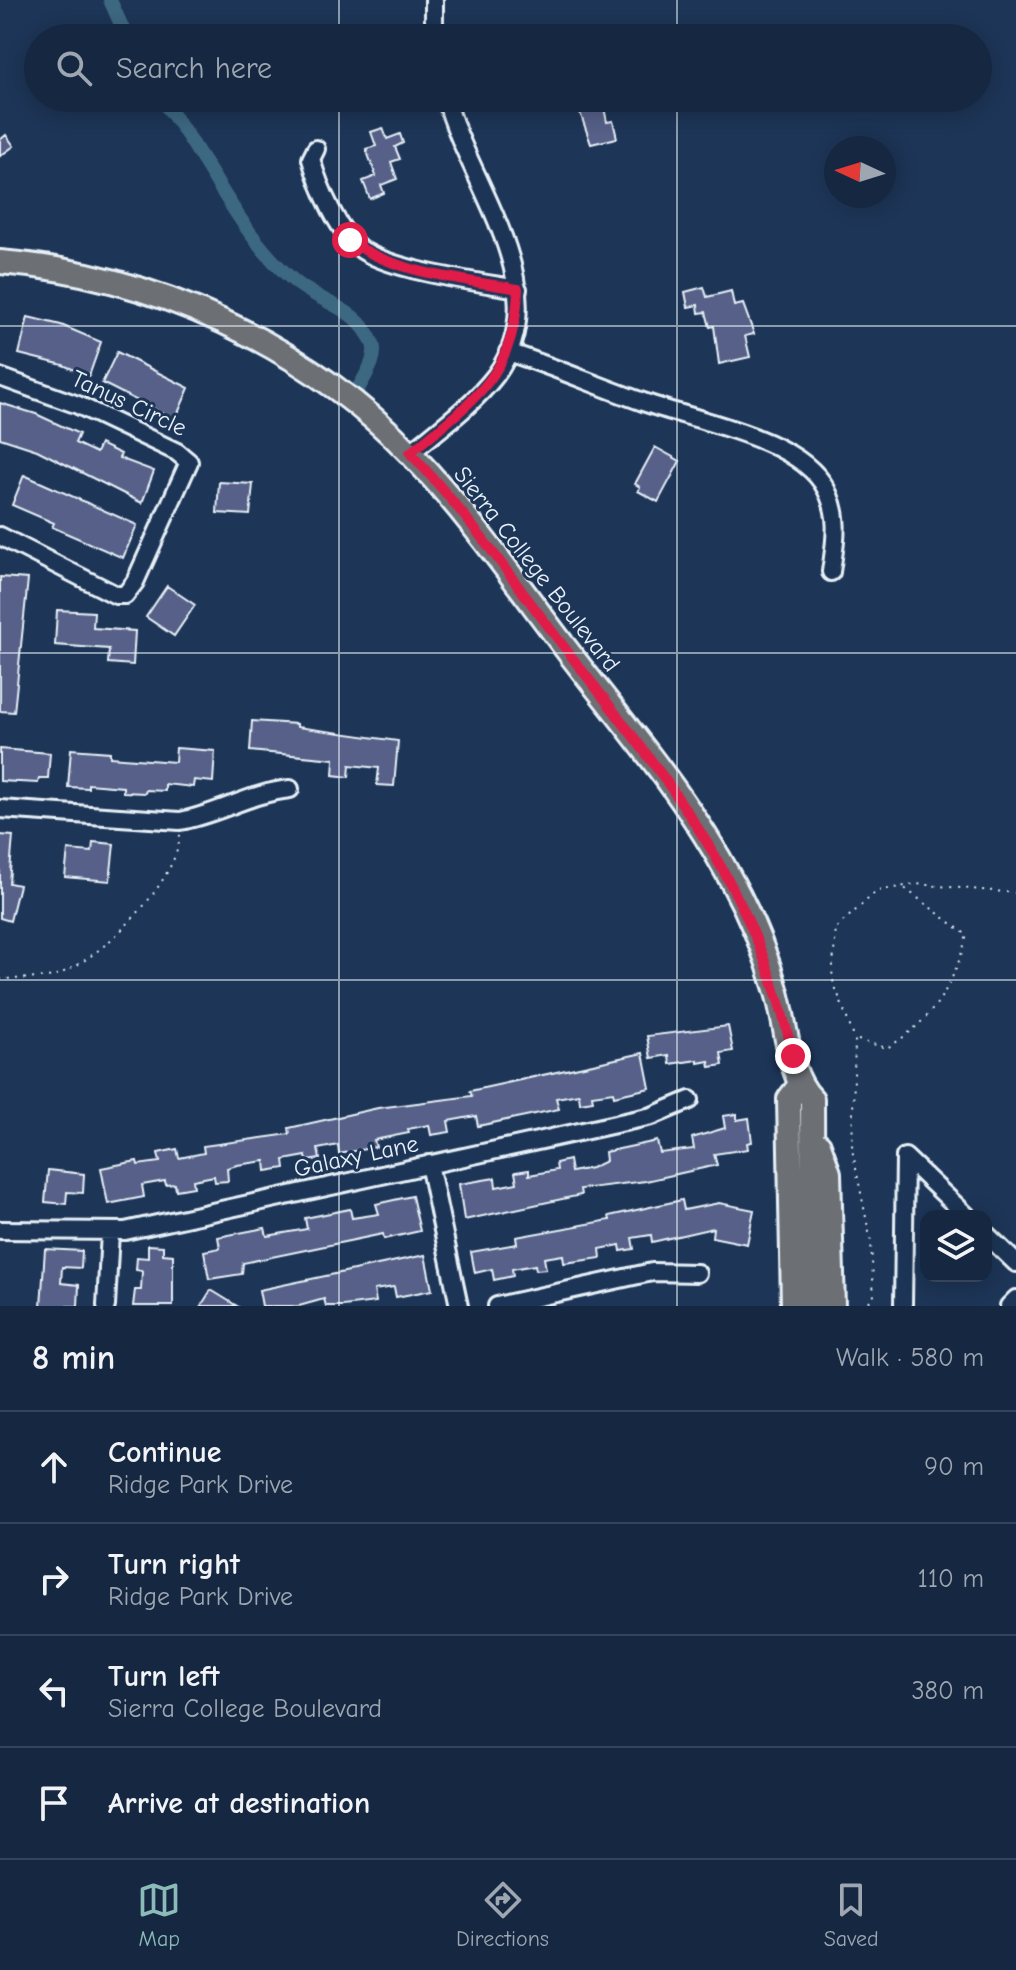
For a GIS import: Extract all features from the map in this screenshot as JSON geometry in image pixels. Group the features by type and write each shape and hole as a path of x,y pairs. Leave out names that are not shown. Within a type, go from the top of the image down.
{"main road":[{"name":"Sierra College Boulevard","path":"0,262 106,280 216,319 270,347 333,388 410,453 455,504 644,751 716,853 768,963 799,1086 812,1099 813,1306"},
{"name":"Sierra College Boulevard","path":"793,1306 789,1099 799,1086"},
{"path":"813,1132 829,1173 833,1306"}],"street":[{"path":"434,0 434,24"},
{"path":"410,453 489,383 508,352 517,325 518,289 500,232 452,112"},
{"path":"316,149 311,159 326,196 350,240 364,252 399,264 518,289"},
{"path":"508,352 645,403 754,437 802,463 825,486 838,519 831,572"},
{"name":"Tanus Circle","path":"0,377 78,405 177,452 189,462 135,582 125,595 116,595 0,536"},
{"path":"0,809 180,821 206,815 258,793 290,789"},
{"name":"Galaxy Lane","path":"0,1230 28,1228 110,1232 652,1116 690,1100"},
{"path":"903,1306 905,1157 961,1210"},
{"path":"429,1164 459,1306"},
{"path":"106,1306 110,1232"},
{"path":"992,1240 1016,1263"},
{"path":"497,1306 652,1272 697,1273"},
{"path":"1009,1306 1016,1299"}],"path":[{"path":"0,979 54,976 86,961 125,927 156,886 180,841 180,821"},
{"path":"862,1306 874,1298 871,1242 852,1149 855,1040 832,978 836,928 877,891 916,884 1016,893"},
{"path":"855,1040 887,1048 918,1029 956,975 967,935 902,887"}],"building":[{"path":"580,112 605,112 607,122 613,121 617,138 591,144"},
{"path":"383,128 387,139 400,134 403,143 395,147 400,159 391,162 397,179 381,185 384,193 370,199 363,181 376,176 366,149 376,146 371,132"},
{"path":"6,135 14,146 0,156 0,140"},
{"path":"704,287 707,297 731,291 734,306 743,304 754,334 745,336 750,357 719,364 714,326 710,327 706,312 699,313 698,305 688,307 685,292"},
{"path":"28,317 61,325 101,342 89,376 63,365 19,354"},
{"path":"117,352 189,388 175,420 102,383"},
{"path":"0,403 36,414 79,434 75,443 96,453 100,444 121,454 119,458 154,471 142,503 37,450 0,438"},
{"path":"655,447 680,461 658,502 638,491 640,487 635,484"},
{"path":"24,475 137,525 123,558 52,527 54,523 12,505"},
{"path":"219,482 253,484 250,515 217,513"},
{"path":"0,577 28,579 14,712 0,711"},
{"path":"167,586 195,605 174,636 146,617"},
{"path":"57,610 94,612 93,628 135,631 133,665 108,663 109,649 55,645"},
{"path":"252,721 297,724 297,727 398,741 394,786 377,785 379,768 350,765 349,777 333,775 334,759 250,751"},
{"path":"176,748 215,751 213,782 194,780 193,787 165,784 165,791 146,790 145,793 123,792 123,787 88,784 88,788 68,787 71,749 110,752 110,757 175,762"},
{"path":"0,749 50,753 48,778 39,778 38,783 0,781"},
{"path":"0,835 13,836 9,883 19,885 10,921 0,918"},
{"path":"93,842 114,844 110,881 65,877 68,850 92,852"},
{"path":"728,1026 733,1051 721,1053 723,1065 710,1067 709,1061 698,1063 698,1060 670,1064 669,1055 651,1058 647,1036"},
{"path":"643,1053 650,1088 614,1096 613,1092 592,1095 593,1101 580,1103 579,1094 556,1098 559,1109 478,1126 476,1116 448,1121 450,1132 431,1135 429,1125 408,1129 409,1133 374,1140 376,1147 339,1154 338,1145 318,1149 320,1159 307,1161 306,1156 284,1160 285,1168 266,1171 265,1161 237,1165 227,1168 228,1181 215,1182 214,1176 193,1180 194,1187 176,1190 175,1184 166,1185 165,1181 142,1185 144,1197 108,1204 101,1168 137,1161 138,1165 160,1162 158,1153 177,1149 179,1158 204,1153 203,1146 290,1134 289,1128 378,1108 472,1096 470,1091"},
{"path":"737,1114 737,1120 749,1118 752,1142 747,1143 748,1149 714,1154 717,1165 646,1181 580,1189 581,1195 464,1220 459,1184 495,1178 496,1187 517,1183 515,1172 529,1170 529,1175 557,1170 556,1163 569,1160 571,1172 591,1168 606,1161 605,1152 657,1141 660,1153 694,1149 692,1138 725,1128 723,1116"},
{"path":"48,1170 84,1174 83,1193 67,1192 66,1204 45,1202"},
{"path":"412,1196 420,1231 384,1239 383,1234 243,1263 242,1274 209,1279 204,1251 220,1248 218,1237 265,1228 267,1236 307,1229 305,1218 350,1209 352,1218 379,1214 376,1204"},
{"path":"682,1200 684,1210 719,1203 754,1210 747,1244 712,1237 713,1228 652,1242 651,1235 632,1238 634,1249 621,1251 620,1245 600,1249 601,1258 564,1263 563,1255 544,1258 546,1269 536,1270 535,1265 512,1269 513,1276 494,1280 492,1269 475,1273 471,1252 517,1244 516,1237 610,1220 609,1216"},
{"path":"148,1245 163,1246 163,1254 173,1255 173,1306 133,1306 135,1290 141,1290 142,1271 136,1270 137,1257 148,1258"},
{"path":"45,1249 82,1251 81,1268 62,1267 61,1283 79,1285 78,1306 41,1306"},
{"path":"425,1255 432,1290 396,1297 394,1287 374,1290 376,1302 343,1306 326,1306 324,1299 299,1306 262,1306 259,1290"},
{"path":"211,1290 237,1306 201,1306"}],"waterway":[{"path":"110,0 121,24"},
{"path":"171,112 254,239 293,280 348,313 366,331 373,344 374,355 358,389"}],"route":[{"path":"350,240 364,252 399,264 518,289 517,325 498,371 476,396 410,453 462,513 698,823 732,882 757,935 777,992 793,1056"}]}
